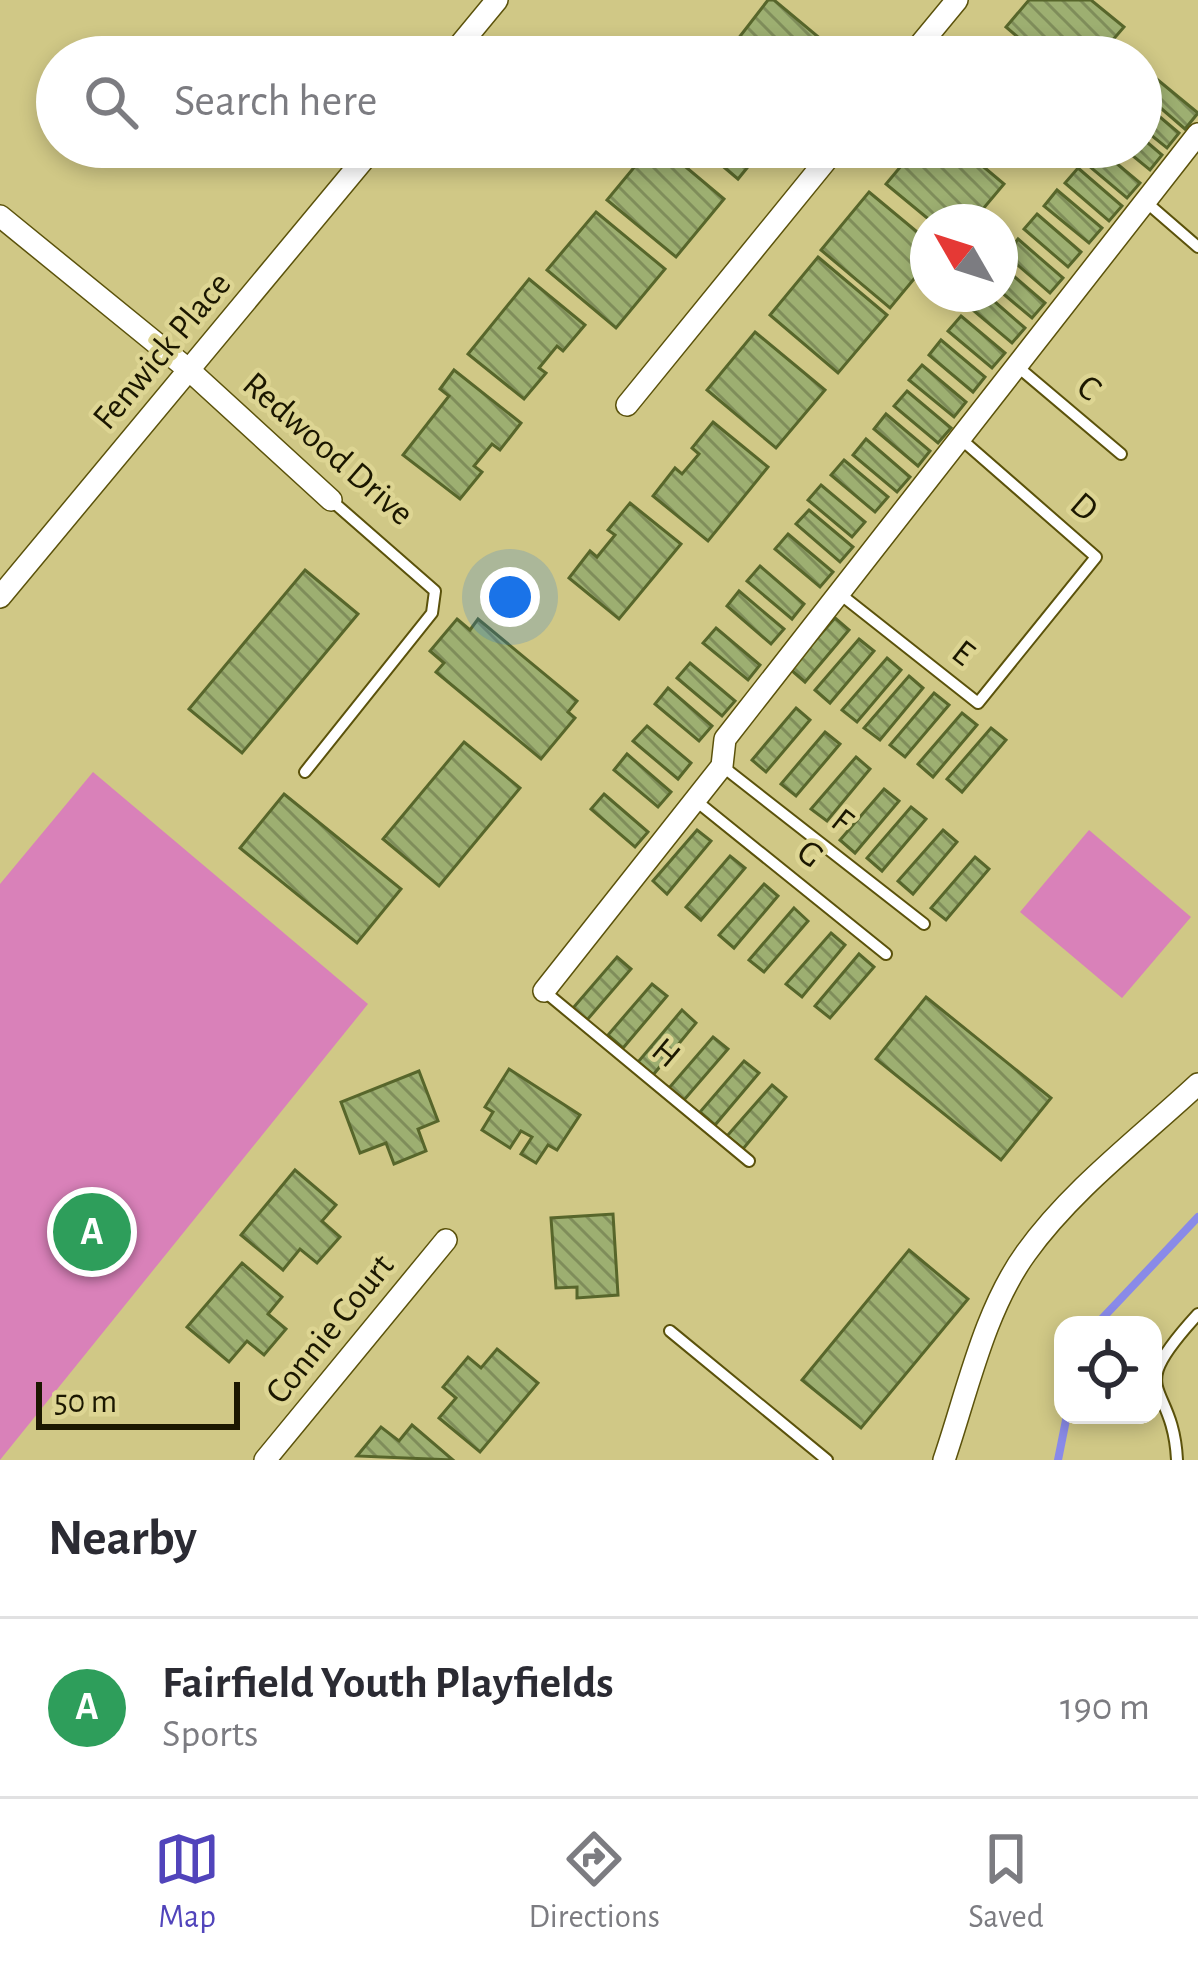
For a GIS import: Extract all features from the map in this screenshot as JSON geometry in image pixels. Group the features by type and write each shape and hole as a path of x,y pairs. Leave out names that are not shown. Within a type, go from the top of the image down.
{"street":[{"path":"467,36 497,0"},
{"path":"927,36 957,0"},
{"path":"544,991 722,766 725,739 1198,134"},
{"name":"Fenwick Place","path":"0,597 357,168"},
{"path":"627,405 820,168"},
{"name":"Redwood Drive","path":"0,216 189,370 331,500"},
{"path":"944,1460 1001,1297 1024,1255 1059,1214 1198,1084"},
{"name":"Connie Court","path":"265,1460 446,1240"}],"lane":[{"path":"1145,201 1198,247"},
{"name":"C","path":"1018,367 1121,454"},
{"name":"D","path":"962,440 1096,557 1037,630"},
{"name":"Redwood Drive","path":"305,772 432,613 435,591 331,500"},
{"name":"E","path":"838,592 978,703 1037,630"},
{"name":"F","path":"722,766 924,924"},
{"name":"G","path":"695,800 886,954"},
{"name":"H","path":"544,991 749,1161"},
{"path":"1177,1460 1154,1379 1157,1363 1198,1314"},
{"path":"670,1331 827,1460"}],"shaded area":[{"path":"93,772 368,1004 0,1460 0,884"},
{"path":"1089,830 1191,917 1122,998 1020,912"}],"building":[{"path":"768,0 774,0 817,36 740,36"},
{"path":"1029,0 1091,0 1124,27 1116,36 1016,36 1006,27"},
{"path":"1162,83 1198,113 1185,129 1162,109"},
{"path":"1162,119 1179,133 1167,148 1162,144"},
{"path":"634,168 687,168 724,199 676,257 607,200"},
{"path":"725,168 747,168 738,179"},
{"path":"899,168 985,168 1004,184 987,204 910,204 886,184"},
{"path":"1078,168 1122,206 1109,221 1065,183"},
{"path":"1091,168 1122,168 1140,183 1127,198"},
{"path":"1057,190 1102,228 1089,243 1044,206"},
{"path":"869,192 910,226 910,284 890,308 821,250"},
{"path":"596,212 665,269 616,328 547,270"},
{"path":"1037,214 1081,252 1068,267 1024,229"},
{"path":"1018,239 1063,278 1050,293 1018,265"},
{"path":"818,257 887,315 838,373 770,315"},
{"path":"529,279 585,325 563,351 557,346 539,368 546,373 524,399 468,354"},
{"path":"1018,280 1045,303 1032,318 1018,306"},
{"path":"975,312 1007,312 1025,328 1012,343"},
{"path":"961,316 1005,353 992,368 948,331"},
{"path":"755,332 825,390 776,448 707,390"},
{"path":"941,340 985,377 973,392 929,355"},
{"path":"922,365 966,402 954,417 909,380"},
{"path":"454,370 521,423 500,450 492,444 474,466 482,472 460,499 403,455 449,396 440,389"},
{"path":"907,391 951,428 938,443 894,406"},
{"path":"886,414 930,451 918,466 874,429"},
{"path":"713,422 768,467 708,541 653,496 675,468 682,474 699,454 692,448"},
{"path":"866,439 910,477 897,492 853,455"},
{"path":"844,460 888,497 875,512 831,475"},
{"path":"821,485 865,522 852,537 808,500"},
{"path":"630,503 681,544 619,619 569,578 590,551 597,557 615,535 608,530"},
{"path":"809,510 853,547 840,562 796,524"},
{"path":"788,534 833,572 820,587 775,549"},
{"path":"760,566 804,604 792,619 747,581"},
{"path":"305,570 358,614 242,753 189,709"},
{"path":"739,591 784,629 771,644 727,606"},
{"path":"835,618 849,630 805,682 790,669"},
{"path":"457,619 470,630 478,619 577,701 568,712 575,718 541,759 436,672 444,663 430,651"},
{"path":"716,628 760,665 748,680 703,643"},
{"path":"859,639 874,651 830,703 815,690"},
{"path":"887,658 901,670 857,722 842,710"},
{"path":"690,663 735,701 722,716 677,678"},
{"path":"909,676 923,688 880,740 864,728"},
{"path":"668,688 712,726 699,741 655,704"},
{"path":"934,693 949,705 905,757 890,745"},
{"path":"796,708 810,720 766,772 752,760"},
{"path":"962,713 977,725 933,777 918,764"},
{"path":"647,726 691,763 678,779 633,741"},
{"path":"991,728 1006,740 962,792 947,779"},
{"path":"825,732 840,744 796,796 781,784"},
{"path":"464,742 520,788 439,886 383,839"},
{"path":"627,754 671,792 658,807 614,770"},
{"path":"856,757 870,769 827,821 811,809"},
{"path":"884,789 899,801 855,853 840,840"},
{"path":"284,794 401,889 357,943 240,848"},
{"path":"604,794 648,832 635,847 591,809"},
{"path":"911,807 926,819 882,871 867,858"},
{"path":"697,830 711,841 667,894 653,881"},
{"path":"943,830 957,842 913,894 898,881"},
{"path":"730,856 745,868 701,920 686,907"},
{"path":"975,857 989,869 946,920 931,908"},
{"path":"764,884 778,896 734,948 719,935"},
{"path":"794,908 808,921 764,972 749,960"},
{"path":"831,933 845,945 802,997 786,984"},
{"path":"859,954 874,967 830,1018 815,1006"},
{"path":"617,957 631,969 587,1020 573,1008"},
{"path":"652,984 667,996 623,1048 608,1035"},
{"path":"926,997 1051,1098 1001,1160 876,1059"},
{"path":"682,1010 696,1023 653,1075 638,1062"},
{"path":"713,1037 728,1049 684,1100 669,1088"},
{"path":"744,1061 759,1073 715,1125 700,1112"},
{"path":"509,1069 580,1115 557,1150 548,1145 536,1163 521,1154 532,1137 521,1131 510,1148 482,1130 493,1112 485,1107"},
{"path":"419,1071 438,1121 418,1129 426,1151 394,1164 386,1143 360,1153 341,1102"},
{"path":"772,1085 786,1097 743,1149 727,1136"},
{"path":"295,1170 336,1205 322,1221 340,1237 317,1263 300,1249 283,1270 241,1235"},
{"path":"613,1214 618,1295 577,1298 577,1287 556,1288 551,1218"},
{"path":"909,1250 968,1299 861,1428 802,1380"},
{"path":"242,1263 282,1297 268,1314 286,1329 264,1355 247,1341 229,1362 187,1327"},
{"path":"497,1349 538,1383 480,1452 439,1418 456,1398 443,1387 468,1357 481,1368"},
{"path":"412,1425 453,1460 357,1456 381,1427 399,1441"}],"waterway":[{"path":"1104,1316 1198,1217"},
{"path":"1058,1460 1065,1424"}],"place":[{"name":"Fairfield Youth Playfields","path":"92,1232"}]}
